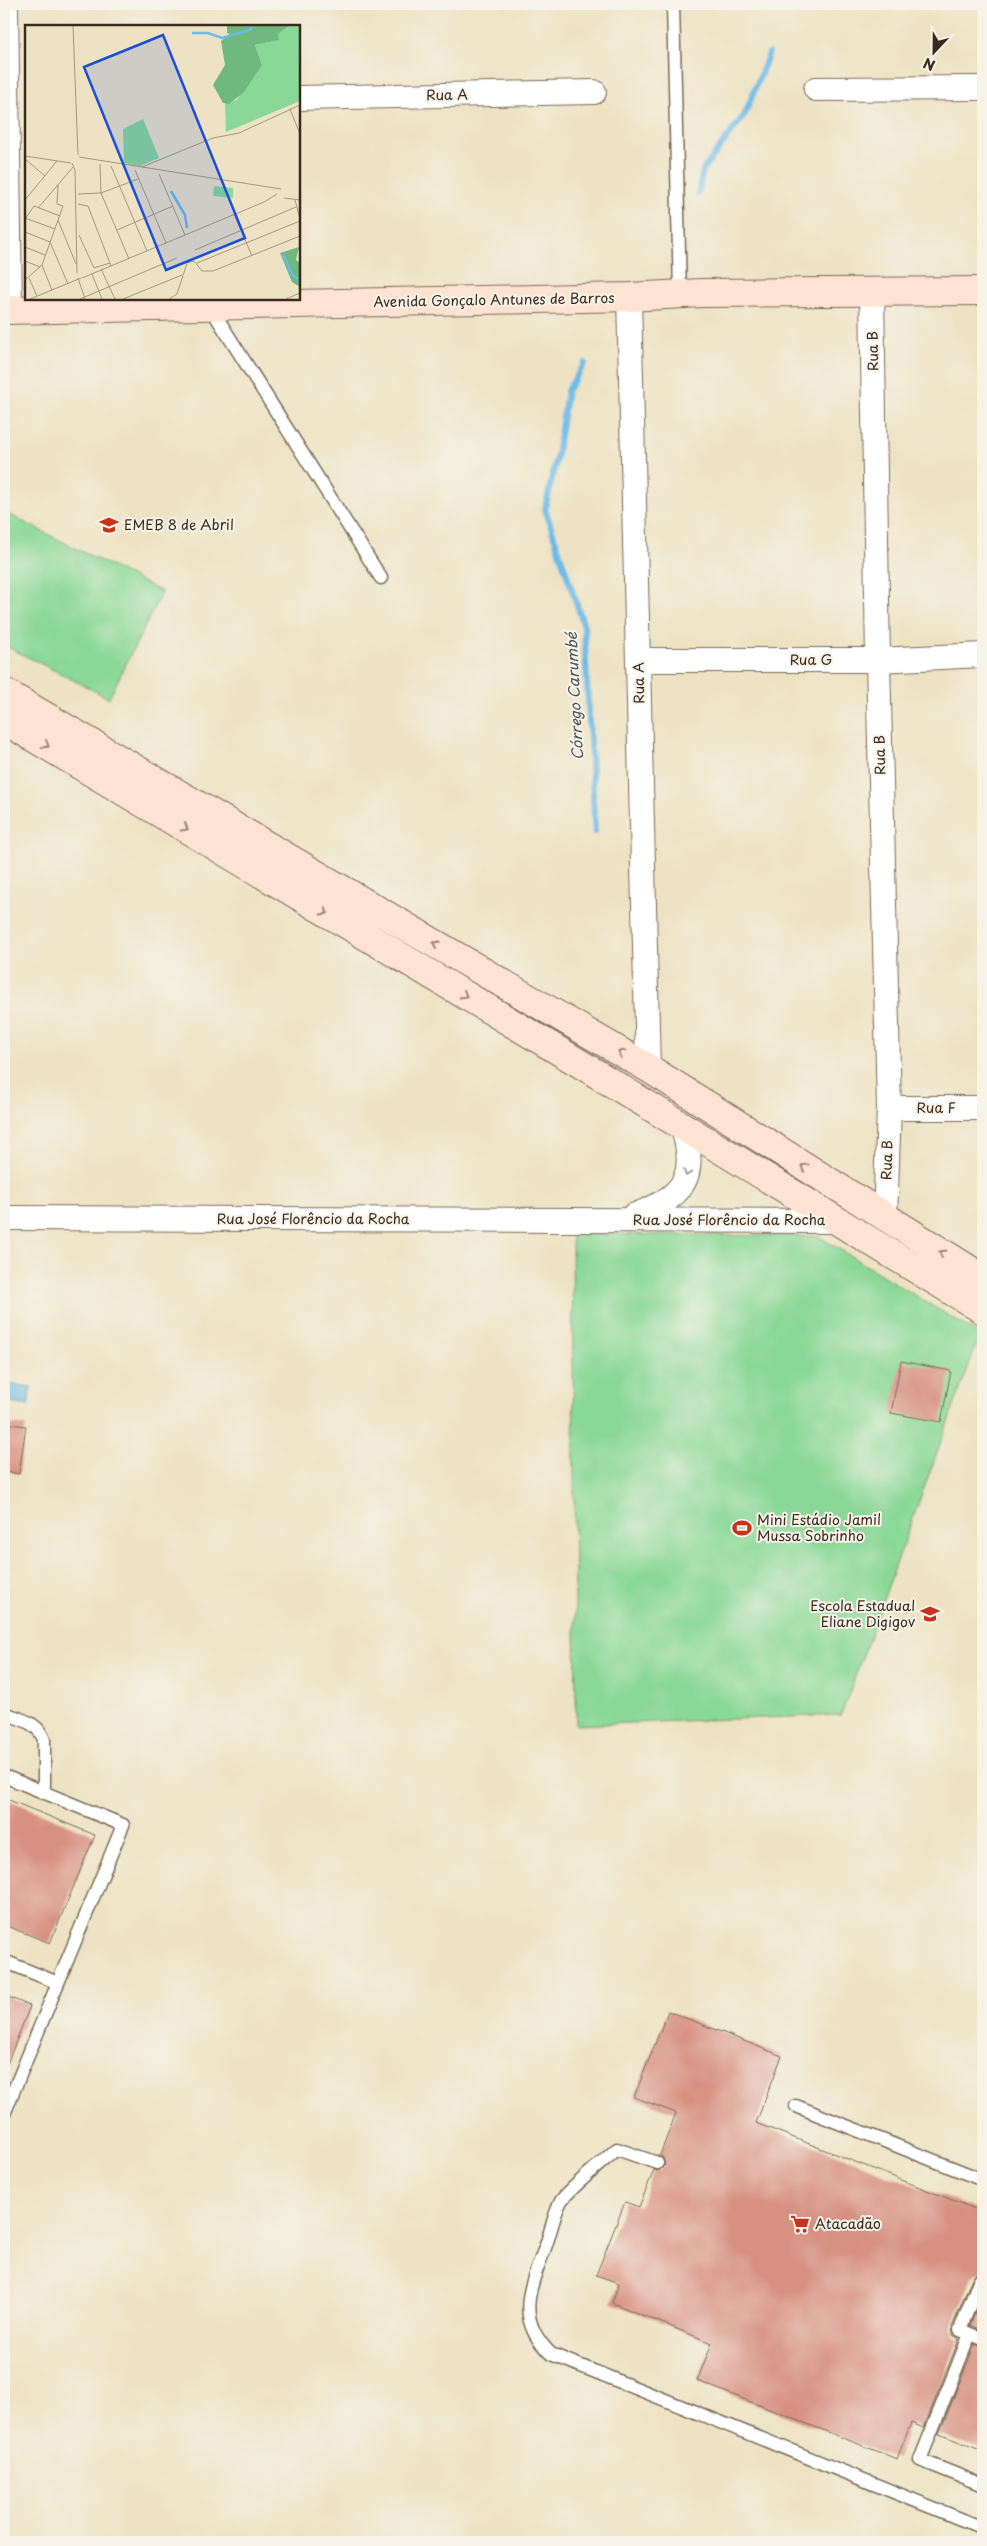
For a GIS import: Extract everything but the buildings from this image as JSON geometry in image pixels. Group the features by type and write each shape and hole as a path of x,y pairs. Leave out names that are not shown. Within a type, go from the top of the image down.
{"main road":[{"name":"Avenida Gonçalo Antunes de Barros","path":"7,310 629,297 680,294 983,291"},
{"path":"4,692 648,1068 983,1278"},
{"path":"4,720 682,1126 983,1310"}],"street":[{"path":"6,4 12,103 7,310"},
{"path":"816,89 983,88"},
{"name":"Rua A","path":"300,98 594,92"},
{"name":"Rua B","path":"872,292 878,660 889,1108 885,1218"},
{"name":"Rua A","path":"629,297 648,1068"},
{"name":"Rua G","path":"639,660 878,660 983,655"},
{"name":"Rua F","path":"889,1108 983,1108"},
{"name":"Rua José Florêncio da Rocha","path":"622,1220 655,1208 672,1196 683,1182 691,1162 690,1148 682,1126"},
{"name":"Rua José Florêncio da Rocha","path":"4,1218 837,1221"}],"lane":[{"path":"674,4 680,294"},
{"path":"209,305 381,578"},
{"path":"4,1713 32,1724 42,1733 44,1740 44,1793"},
{"path":"4,1776 123,1825 4,2114"},
{"path":"4,1961 58,1983"},
{"path":"796,2106 983,2180"},
{"path":"657,2163 617,2149 562,2200 530,2286 527,2302 533,2332 543,2346 551,2354 983,2528"},
{"path":"983,2282 979,2281 960,2330 983,2339"},
{"path":"970,2334 920,2460 983,2485"}],"green space":[{"path":"4,512 162,592 109,698 4,645"},
{"name":"Mini Estádio Jamil Mussa Sobrinho","path":"572,1234 818,1236 980,1335 841,1715 576,1725"}],"water":[{"path":"4,1383 31,1387 28,1406 4,1402"}],"waterway":[{"name":"Córrego Carumbé","path":"698,194 703,170 745,114 769,53"},
{"name":"Córrego Carumbé","path":"585,363 567,391 557,455 545,509 584,626 595,832"}],"place":[{"name":"EMEB 8 de Abril","path":"109,525"},
{"name":"Mini Estádio Jamil Mussa Sobrinho","path":"742,1528"},
{"name":"Escola Estadual Eliane Digigov","path":"930,1614"},
{"name":"Atacadão","path":"800,2224"}]}
